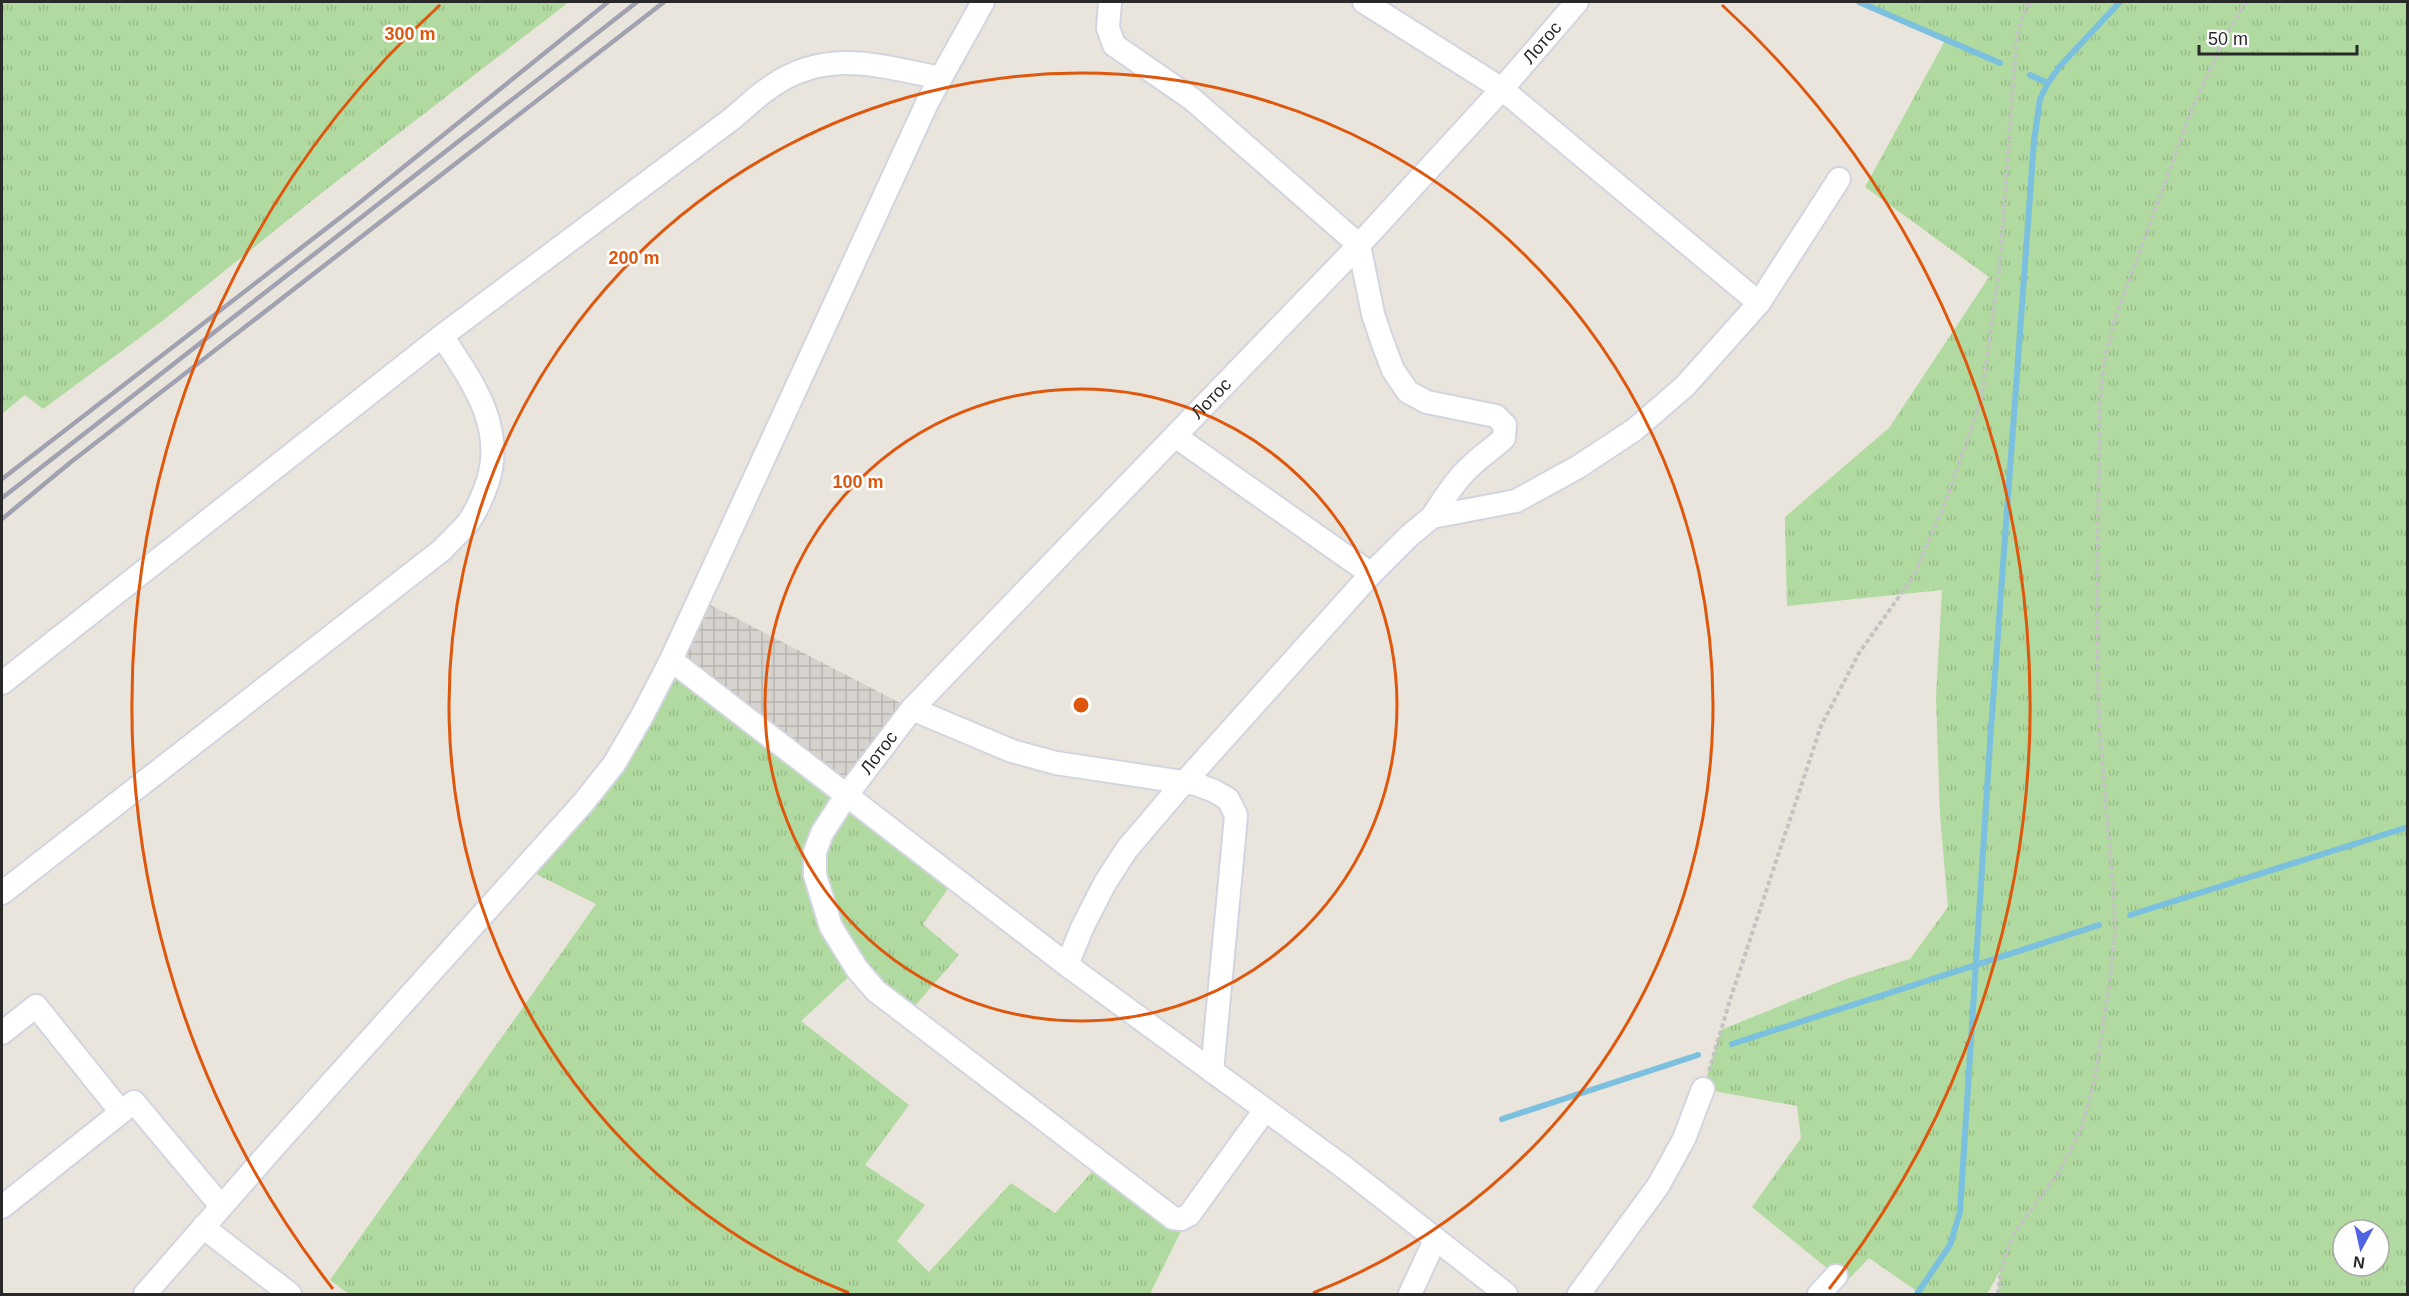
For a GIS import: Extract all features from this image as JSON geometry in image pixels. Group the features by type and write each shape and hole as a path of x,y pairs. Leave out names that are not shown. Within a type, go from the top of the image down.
{"street":[{"path":"145,1294 221,1206 584,803 619,754 671,660 928,101 983,2"},
{"path":"1067,965 1082,928 1105,883 1127,849 1371,574 1409,536 1432,517 1456,481 1504,438 1505,425 1496,416 1427,402 1408,392 1393,370 1373,314 1359,245 1192,99 1114,45 1108,28 1110,2"},
{"path":"1364,2 1502,89 1759,303"},
{"name":"Лотос","path":"1265,1110 1189,1215 1181,1219 1173,1218 889,1003 856,969 831,927 815,875 815,852 822,833 846,796 912,709 1359,245 1502,89 1577,2"},
{"path":"2,683 442,336 733,118 772,85 806,68 841,62 881,66 940,78"},
{"path":"1432,517 1516,501 1634,430 1685,386 1759,303 1839,179"},
{"path":"2,893 442,550 468,522 482,498 492,466 492,434 484,406 474,384 442,336"},
{"path":"1175,435 1371,574"},
{"path":"671,660 1067,965 1345,1168 1506,1294"},
{"path":"912,709 1012,752 1056,763 1196,784 1228,799 1236,815 1212,1071"},
{"path":"2,1033 36,1006 121,1112"},
{"path":"1579,1294 1658,1186 1684,1139 1703,1089"},
{"path":"2,1207 134,1102 221,1206"},
{"path":"203,1227 290,1294"},
{"path":"1410,1294 1435,1240"},
{"path":"1820,1294 1836,1276"}],"path":[{"path":"1703,1089 1733,989 1821,726 1859,653 1913,577 1946,501 1981,400 2000,263 2016,47 2020,22 2030,2"},
{"path":"1998,1294 2001,1270 2013,1235 2058,1172 2082,1127 2096,1079 2115,934 2099,724 2097,607 2100,400 2104,362 2115,319 2192,109 2228,32 2246,2"}],"green space":[{"path":"2,2 569,2 324,191 161,322 43,409 25,395 2,414"},
{"path":"1859,2 2407,2 2407,1294 1998,1294 2000,1271 1987,1294 1917,1294 1918,1292 1869,1258 1845,1283 1752,1207 1801,1138 1797,1106 1703,1089 1721,1030 1846,979 1910,959 1948,907 1940,815 1936,697 1942,590 1787,606 1785,517 1889,428 1989,277 1865,187 1946,39"},
{"path":"671,660 955,879 923,924 959,955 906,1016 856,970 801,1021 909,1105 865,1165 925,1205 897,1241 929,1272 1011,1183 1055,1213 1100,1163 1189,1215 1150,1294 349,1294 330,1280 596,904 526,869 583,803"}],"shaded area":[{"path":"699,599 912,709 846,796 671,660"}],"waterway":[{"path":"1859,2 2000,63"},
{"path":"1917,1294 1950,1245 1960,1212 1990,743 2034,141 2040,99 2060,66 2120,2"},
{"path":"2030,75 2048,83"},
{"path":"2130,915 2408,827"},
{"path":"1732,1044 2099,925"},
{"path":"1502,1119 1698,1055"}],"railway":[{"path":"2,479 354,207 608,2"},
{"path":"2,498 637,2"},
{"path":"2,519 71,462 664,2"}]}
